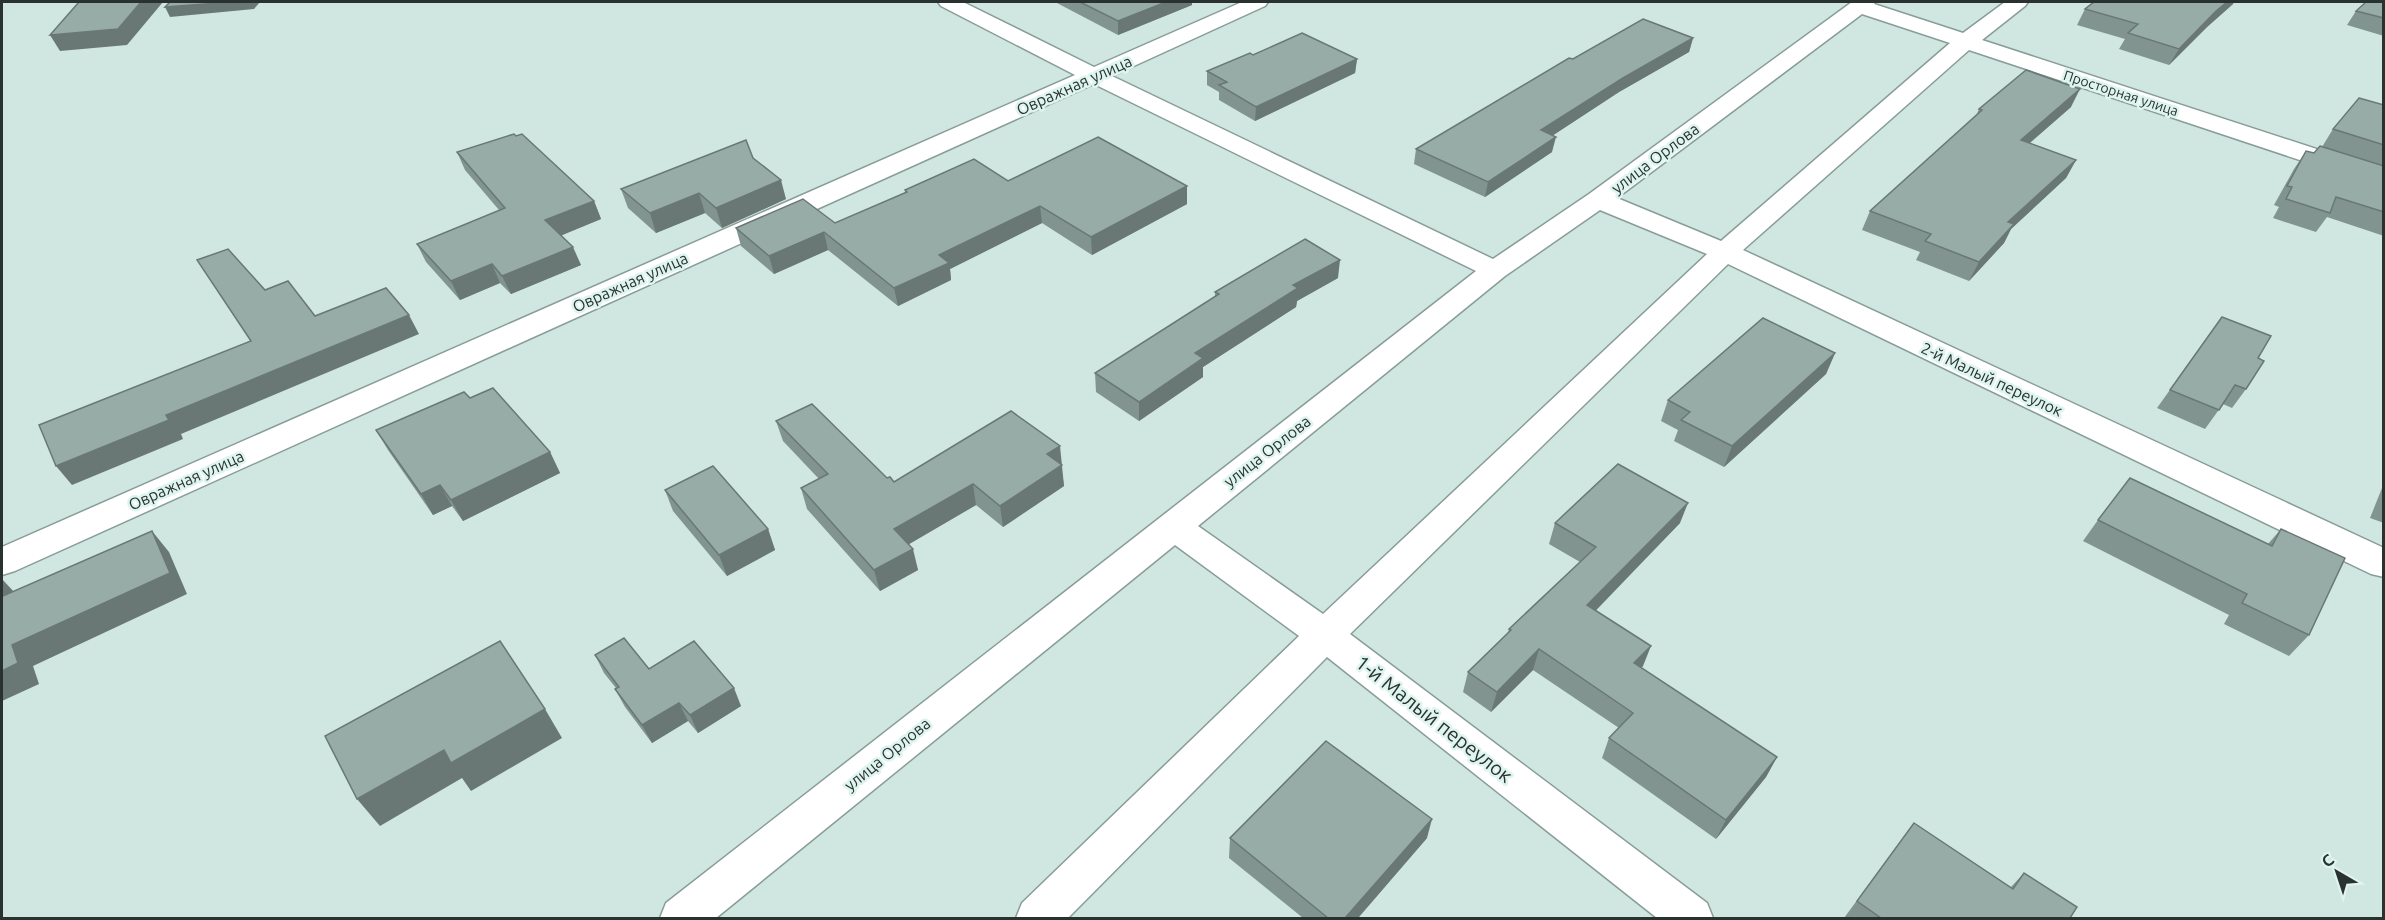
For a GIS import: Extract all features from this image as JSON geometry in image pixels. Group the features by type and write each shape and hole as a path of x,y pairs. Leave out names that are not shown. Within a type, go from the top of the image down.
{"street":[{"path":"948,2 1495,270"},
{"name":"Овражная улица","path":"2,562 1258,2"},
{"path":"1038,918 1325,635 1725,252 1965,42 2018,2"},
{"name":"Просторная улица","path":"1862,4 1965,42 2384,180"},
{"name":"улица Орлова","path":"682,918 1172,525 1495,270 1599,200 1862,4"},
{"name":"2-й Малый переулок","path":"1599,200 1725,252 2384,564"},
{"name":"1-й Малый переулок","path":"1172,525 1325,635 1691,918"}],"building":[{"path":"79,2 141,2 118,29 50,35"},
{"path":"170,2 231,2 165,7"},
{"path":"1080,2 1166,2 1118,21"},
{"path":"2094,2 2227,2 2179,49 2128,33 2138,24 2085,9"},
{"path":"2366,2 2384,2 2384,18 2356,11"},
{"path":"1643,19 1693,38 1623,78 1541,130 1556,137 1488,182 1416,149 1569,58 1573,59"},
{"path":"1302,33 1357,59 1256,107 1219,85 1227,82 1207,71 1250,53 1253,55"},
{"path":"2026,70 2080,89 2021,140 2076,160 2008,222 2014,224 1979,262 1925,241 1931,234 1870,211 1982,110 1979,109"},
{"path":"2359,98 2384,105 2384,145 2333,129"},
{"path":"514,134 516,136 522,134 594,201 545,220 573,247 502,276 492,264 451,281 417,244 505,208 457,152"},
{"path":"1098,137 1187,186 1091,237 1040,206 939,255 949,263 894,288 824,232 769,256 736,228 803,199 835,223 907,192 905,190 974,159 1008,181"},
{"path":"746,140 753,158 781,180 716,208 699,193 650,213 621,189"},
{"path":"2320,146 2384,166 2384,212 2336,197 2330,213 2286,199 2292,187 2287,186 2306,151 2314,153"},
{"path":"1305,239 1340,260 1293,285 1298,288 1195,353 1203,358 1139,402 1095,373 1219,294 1215,292"},
{"path":"228,249 265,290 288,281 315,316 386,288 409,315 166,415 169,420 56,466 39,425 251,341 197,260"},
{"path":"2222,317 2271,336 2258,358 2264,361 2246,389 2235,385 2219,410 2170,390"},
{"path":"1763,318 1835,353 1732,446 1681,420 1690,412 1668,400"},
{"path":"493,388 550,452 451,500 440,485 421,494 376,430 464,392 470,398"},
{"path":"812,404 887,478 890,477 894,482 1011,411 1060,446 1047,454 1062,465 1000,506 973,484 894,529 913,549 874,570 801,488 828,474 776,421"},
{"path":"1618,464 1688,503 1587,605 1651,646 1634,663 1777,757 1726,820 1609,738 1633,713 1539,649 1497,692 1468,672 1511,630 1509,629 1596,547 1555,523"},
{"path":"713,466 768,529 719,555 665,490"},
{"path":"2130,478 2272,546 2281,529 2345,558 2309,635 2242,603 2247,594 2098,520"},
{"path":"152,531 170,573 12,645 18,663 2,671 2,591 3,596"},
{"path":"624,638 649,669 694,641 734,688 690,715 679,703 642,725 615,689 619,687 595,655"},
{"path":"500,641 545,709 451,763 444,750 357,799 325,736"},
{"path":"1326,741 1432,819 1345,918 1328,918 1230,838"},
{"path":"1914,823 2013,889 2024,873 2077,907 2070,918 1881,918 1857,901"}]}
